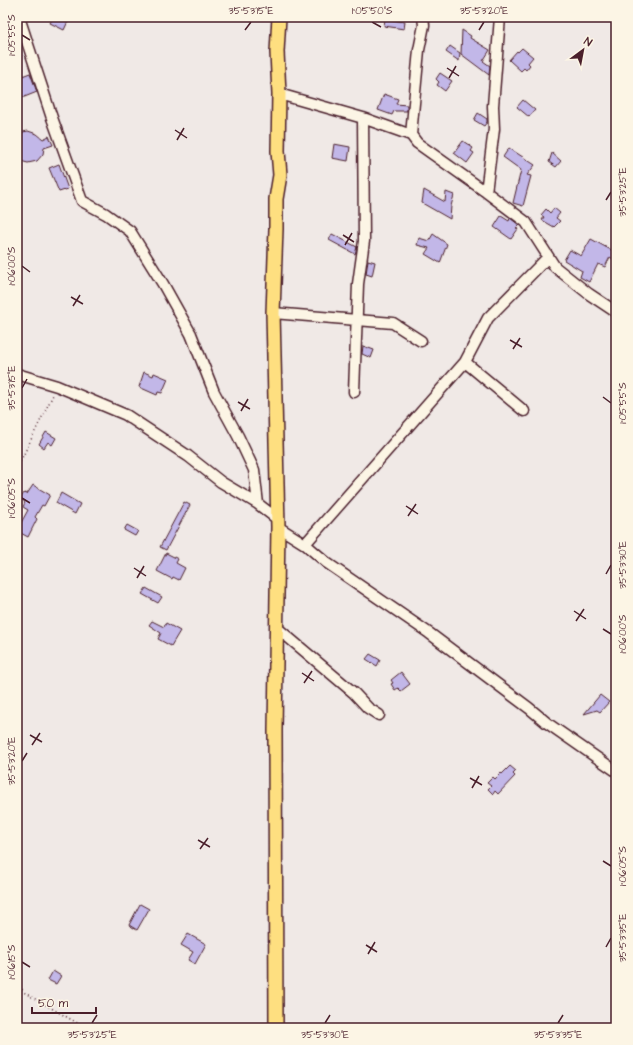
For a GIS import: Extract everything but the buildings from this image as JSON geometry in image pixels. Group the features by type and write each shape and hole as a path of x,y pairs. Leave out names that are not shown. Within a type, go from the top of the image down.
{"main road":[{"path":"276,1028 277,522 273,313 276,199 280,175 278,151 279,94 277,52 279,17"}],"street":[{"path":"19,17 51,115 82,201 106,214 130,231 163,284 191,334 214,392 238,436 254,470 258,504"},
{"path":"411,135 419,50 424,25 423,17"},
{"path":"486,192 494,129 493,106 500,17"},
{"path":"279,94 363,118 411,135 417,143 526,222 555,267 589,294 616,312"},
{"path":"354,392 358,284 364,241 363,118"},
{"path":"305,544 465,362 488,318 548,257"},
{"path":"273,313 393,323 421,341"},
{"path":"465,362 524,411"},
{"path":"17,374 57,386 126,415 188,456 221,482 258,504 277,522 327,563 429,633 547,723 616,771"},
{"path":"276,627 354,694 368,708 379,715"}],"path":[{"path":"17,468 57,386"},
{"path":"17,983 26,993 86,1028"}]}
